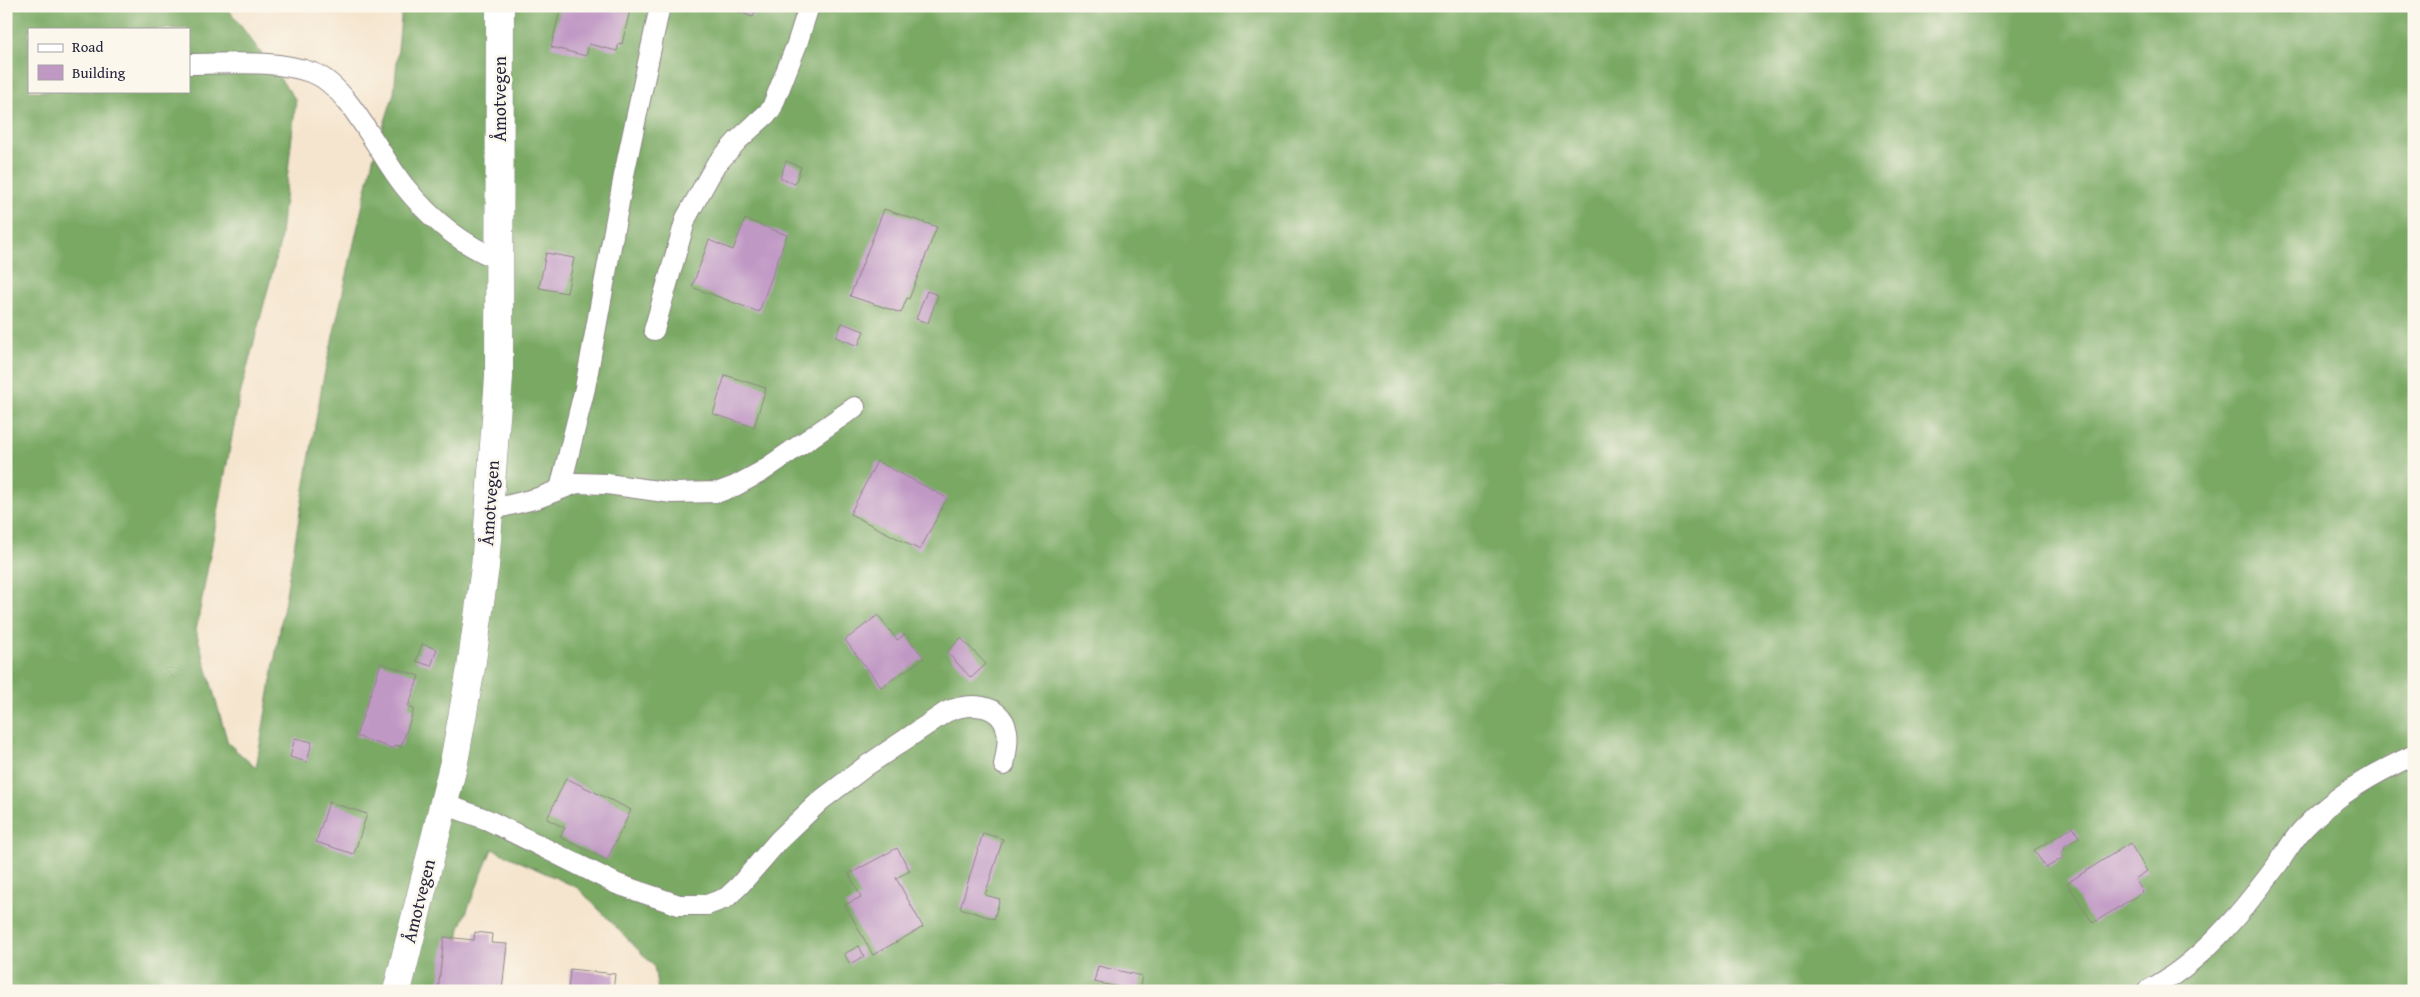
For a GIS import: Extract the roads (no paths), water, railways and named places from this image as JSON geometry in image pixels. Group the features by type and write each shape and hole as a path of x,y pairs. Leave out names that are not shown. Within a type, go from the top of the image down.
{"main road":[{"name":"Åmotvegen","path":"397,991 444,804 471,668 485,567 500,377 500,6"}],"lane":[{"path":"560,489 585,388 625,170 660,6"},
{"path":"654,330 686,218 715,166 738,140 771,110 798,44 809,6"},
{"path":"190,64 288,65 315,73 333,84 404,186 428,214 476,251 500,260"},
{"path":"490,510 538,498 577,483 606,484 672,493 718,492 735,486 761,472 855,407"},
{"path":"444,804 488,820 617,884 678,905 707,905 726,898 739,886 779,840 820,801 866,766 946,712 959,706 976,705 984,707 999,717 1007,730 1004,765"},
{"path":"2147,991 2177,973 2200,955 2234,917 2302,829 2328,805 2370,775 2414,755"}]}
